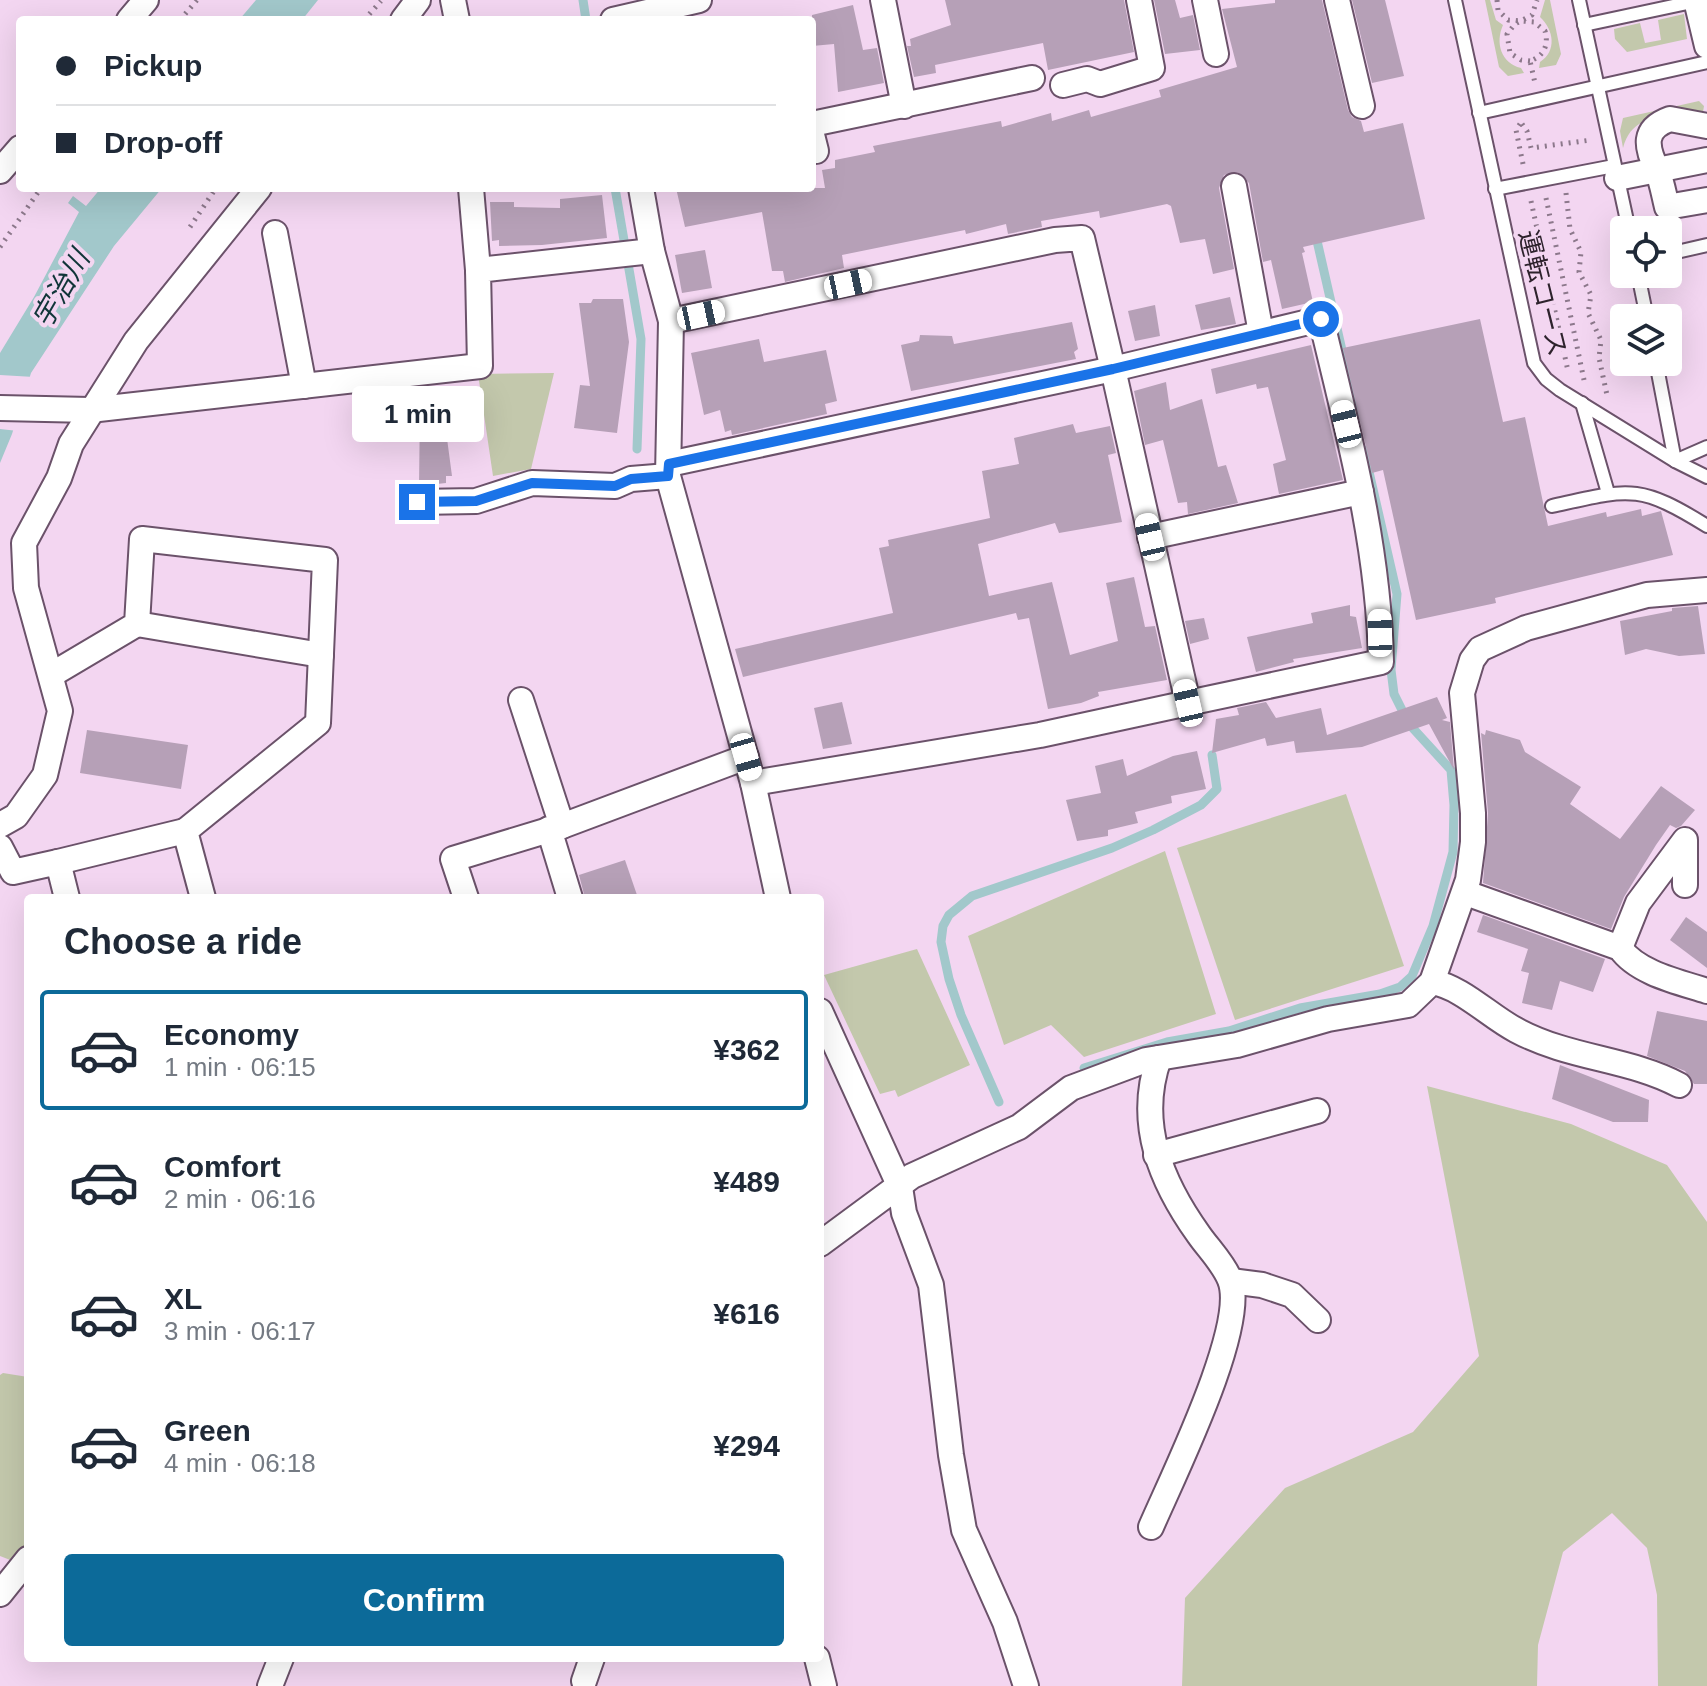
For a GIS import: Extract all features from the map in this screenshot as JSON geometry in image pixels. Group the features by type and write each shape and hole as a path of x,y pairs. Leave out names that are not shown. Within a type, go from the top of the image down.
{"street":[{"path":"132,16 146,0"},
{"path":"629,16 699,0"},
{"path":"883,0 904,106"},
{"path":"1063,85 1087,79 1100,84 1152,68 1139,0"},
{"path":"1205,0 1216,54"},
{"path":"1337,0 1362,106"},
{"path":"1696,0 1707,46"},
{"path":"816,123 1032,78"},
{"path":"1707,126 1670,119 1653,129 1648,136 1647,147 1667,207 1707,200"},
{"path":"0,171 16,153"},
{"path":"1615,172 1657,170 1707,160"},
{"path":"1234,186 1261,333"},
{"path":"0,825 16,816 45,775 60,711 26,588 24,543 90,410 136,341 256,192"},
{"path":"0,408 90,410 480,366 478,270 471,192"},
{"path":"640,192 629,253 671,321 668,470 753,783 777,894"},
{"path":"275,233 304,386"},
{"path":"671,321 1055,240 1082,238 1188,703"},
{"path":"478,270 629,253"},
{"path":"417,502 476,501 532,483 615,486 668,470 1321,319 1361,492 1380,604 1381,662 1040,735 753,783"},
{"path":"1150,537 1361,492"},
{"path":"0,847 13,872 185,831 318,723 325,560 142,539 137,624"},
{"path":"824,1241 912,1176 1019,1127 1071,1088 1159,1058 1237,1045 1328,1019 1408,1005 1432,982 1466,893 1473,842 1462,693 1472,660 1480,649 1526,628 1647,595 1707,590"},
{"path":"51,675 137,624 321,655"},
{"path":"521,700 555,827 569,894"},
{"path":"465,894 453,859 555,827 746,757"},
{"path":"185,831 202,894"},
{"path":"1620,948 1638,903 1685,840 1685,885"},
{"path":"58,862 66,894"},
{"path":"1466,893 1620,948 1630,959 1643,966 1707,991"},
{"path":"1432,982 1446,984 1516,1030 1539,1041 1592,1059 1650,1070 1679,1085"},
{"path":"824,1020 900,1187 904,1213 931,1285 951,1455 964,1530 1005,1622 1026,1686"},
{"path":"1151,1527 1214,1380 1230,1330 1231,1281 1168,1185 1156,1155 1151,1138 1150,1113 1153,1075 1159,1058"},
{"path":"1156,1155 1317,1111"},
{"path":"1231,1281 1262,1285 1292,1295 1318,1320"},
{"path":"0,1594 24,1564"},
{"path":"270,1686 279,1662"},
{"path":"818,1662 824,1686"}],"lane":[{"name":"運転コース","path":"1455,0 1531,355 1546,379 1675,461 1707,477"},
{"path":"1579,0 1626,216"},
{"path":"1584,25 1696,0"},
{"path":"1479,113 1707,62"},
{"path":"1495,189 1563,176 1615,172"},
{"path":"1682,251 1707,245"},
{"path":"1659,376 1675,461 1707,447"},
{"path":"1582,403 1608,493"},
{"path":"1552,506 1628,491 1648,494 1668,502 1707,526"}],"path":[{"path":"183,16 197,0"},
{"path":"368,16 382,0"},
{"path":"1497,0 1502,16 1540,26 1547,38 1544,51 1530,61"},
{"path":"1530,61 1515,57 1507,47 1507,34 1532,15 1537,0"},
{"path":"1530,61 1539,99"},
{"path":"1517,104 1531,148 1607,138"},
{"path":"1521,123 1516,130 1582,403"},
{"path":"1563,176 1570,229 1580,247 1579,272 1591,295 1588,313 1601,340 1599,358 1612,422"},
{"path":"1542,180 1582,403"},
{"path":"0,247 38,192"}],"shaded area":[{"path":"1485,0 1490,0 1496,20 1503,25 1500,45 1504,57 1524,73 1508,76 1499,67"},
{"path":"1545,0 1550,0 1561,54 1556,65 1539,68 1552,40 1540,17"},
{"path":"1684,14 1687,39 1627,52 1615,39 1614,29 1640,23 1645,43 1661,40 1658,20"},
{"path":"1699,101 1704,106 1702,118 1665,117 1644,122 1635,127 1623,148 1620,131 1623,118"},
{"path":"554,373 531,469 493,476 478,374"},
{"path":"1346,794 1404,966 1235,1020 1177,848"},
{"path":"1165,851 1216,1014 1084,1057 1051,1025 1004,1045 968,936"},
{"path":"917,949 970,1065 898,1097 895,1090 880,1094 824,975"},
{"path":"1427,1086 1571,1124 1667,1165 1707,1222 1707,1686 1658,1686 1657,1595 1647,1548 1612,1513 1563,1552 1538,1645 1537,1686 1182,1686 1185,1598 1285,1488 1413,1432 1479,1356"},
{"path":"0,1375 24,1376 23,1565 0,1556"}],"water":[{"path":"256,0 318,0 305,16 242,16"},
{"name":"宇治川","path":"98,192 159,192 114,246 31,373 0,463 0,353 79,212 68,203 73,196 86,206"}],"pier":[{"path":"0,375 34,377 18,431 0,429"}],"building":[{"path":"945,0 1124,0 1134,52 1048,70 1043,43 935,65 936,73 914,77 907,46 911,46 910,39 951,25"},
{"path":"1154,0 1175,0 1180,18 1193,15 1200,50 1165,54"},
{"path":"1275,0 1322,0 1348,110 1352,117 1361,121 1364,132 1403,123 1425,219 1303,247 1313,302 1282,309 1271,260 1263,262 1249,183 1238,172 1224,175 1219,188 1234,269 1213,274 1205,239 1180,243 1171,206 1167,204 1100,218 1099,211 1041,221 1042,227 1008,234 1006,224 966,234 965,230 842,255 844,268 785,282 783,271 772,271 762,212 685,227 677,192 816,192 816,188 825,188 822,170 835,168 835,160 875,152 873,146 1001,121 1002,127 1051,113 1052,121 1089,110 1091,117 1161,97 1159,90 1237,67 1222,9 1275,3"},
{"path":"1352,0 1385,0 1404,76 1372,83"},
{"path":"853,5 863,50 877,48 884,83 838,92 834,44 816,46 816,16 812,15"},
{"path":"602,195 607,238 542,245 499,246 499,240 492,241 490,202 514,202 514,207 560,208 560,199"},
{"path":"705,250 712,288 682,293 675,255"},
{"path":"1230,297 1236,324 1201,330 1195,305"},
{"path":"593,299 623,299 629,342 617,433 574,428 580,385 590,386 579,303 591,303"},
{"path":"1155,305 1160,336 1135,341 1128,311"},
{"path":"1480,319 1503,422 1525,417 1548,526 1606,512 1607,517 1641,509 1642,516 1661,511 1673,555 1495,598 1496,603 1416,620 1383,470 1372,473 1343,348"},
{"path":"1072,322 1078,349 1074,352 1076,359 911,391 901,345 919,341 920,335 952,336 954,344"},
{"path":"759,339 764,362 826,350 837,401 825,404 827,414 732,435 731,430 725,432 720,410 704,415 691,353"},
{"path":"1311,345 1343,480 1279,494 1273,464 1286,460 1268,387 1257,389 1256,384 1216,394 1211,369"},
{"path":"1166,382 1170,410 1202,399 1218,467 1226,465 1238,503 1188,514 1187,502 1178,503 1163,440 1145,445 1134,391"},
{"path":"471,393 471,430 446,431 452,476 446,476 446,483 419,486 420,404 431,404 431,395"},
{"path":"1073,424 1076,433 1110,426 1116,453 1108,455 1122,522 1059,533 1055,523 978,544 989,596 1052,582 1070,655 1118,641 1106,583 1134,577 1145,627 1155,626 1167,680 1098,692 1099,696 1081,703 1048,709 1029,618 1018,620 1016,613 743,677 735,649 893,613 879,548 889,546 888,540 990,518 982,471 1019,464 1014,438"},
{"path":"1350,605 1350,616 1356,617 1362,648 1293,659 1294,662 1256,672 1247,637 1313,623 1311,613"},
{"path":"1698,606 1705,654 1679,656 1646,649 1625,655 1620,621 1672,611 1672,608"},
{"path":"1204,618 1209,639 1190,644 1185,621"},
{"path":"1437,697 1447,718 1442,720 1450,722 1454,770 1429,724 1362,747 1296,753 1294,741 1267,746 1265,738 1212,753 1216,719 1239,715 1237,708 1266,702 1276,718 1321,708 1327,735"},
{"path":"842,702 852,744 823,749 814,708"},
{"path":"87,730 188,745 181,789 80,773"},
{"path":"1486,730 1520,740 1525,752 1581,787 1570,804 1620,839 1661,786 1695,810 1681,826 1676,828 1670,825 1624,897 1611,929 1483,883 1488,813 1481,733 1485,735"},
{"path":"1197,751 1206,789 1171,796 1172,803 1135,812 1138,823 1108,830 1108,836 1077,841 1066,800 1101,793 1095,766 1123,759 1127,776 1173,756"},
{"path":"625,860 637,894 584,894 579,875"},
{"path":"1483,915 1605,959 1593,992 1560,981 1552,1010 1522,1003 1529,973 1521,971 1528,949 1477,932"},
{"path":"1686,917 1707,932 1707,968 1670,940"},
{"path":"1657,1011 1707,1021 1707,1084 1694,1084 1685,1071 1647,1056"},
{"path":"1560,1065 1649,1100 1648,1122 1613,1122 1552,1099"}],"waterway":[{"path":"583,0 585,16"},
{"path":"616,192 641,339 637,449"},
{"path":"1315,232 1357,416"},
{"path":"1084,1068 1167,1042 1229,1031 1300,1008 1380,994 1400,987 1412,976 1433,926 1453,852 1451,770 1409,724 1394,694 1391,670 1397,594 1364,450"},
{"path":"999,1102 961,1015 949,979 941,942 943,926 949,915 972,896 1112,848 1201,805 1217,789 1212,755"}],"route":[{"path":"417,502 476,501 532,483 615,486 631,479 668,476 669,464 1113,369 1321,319"}]}
